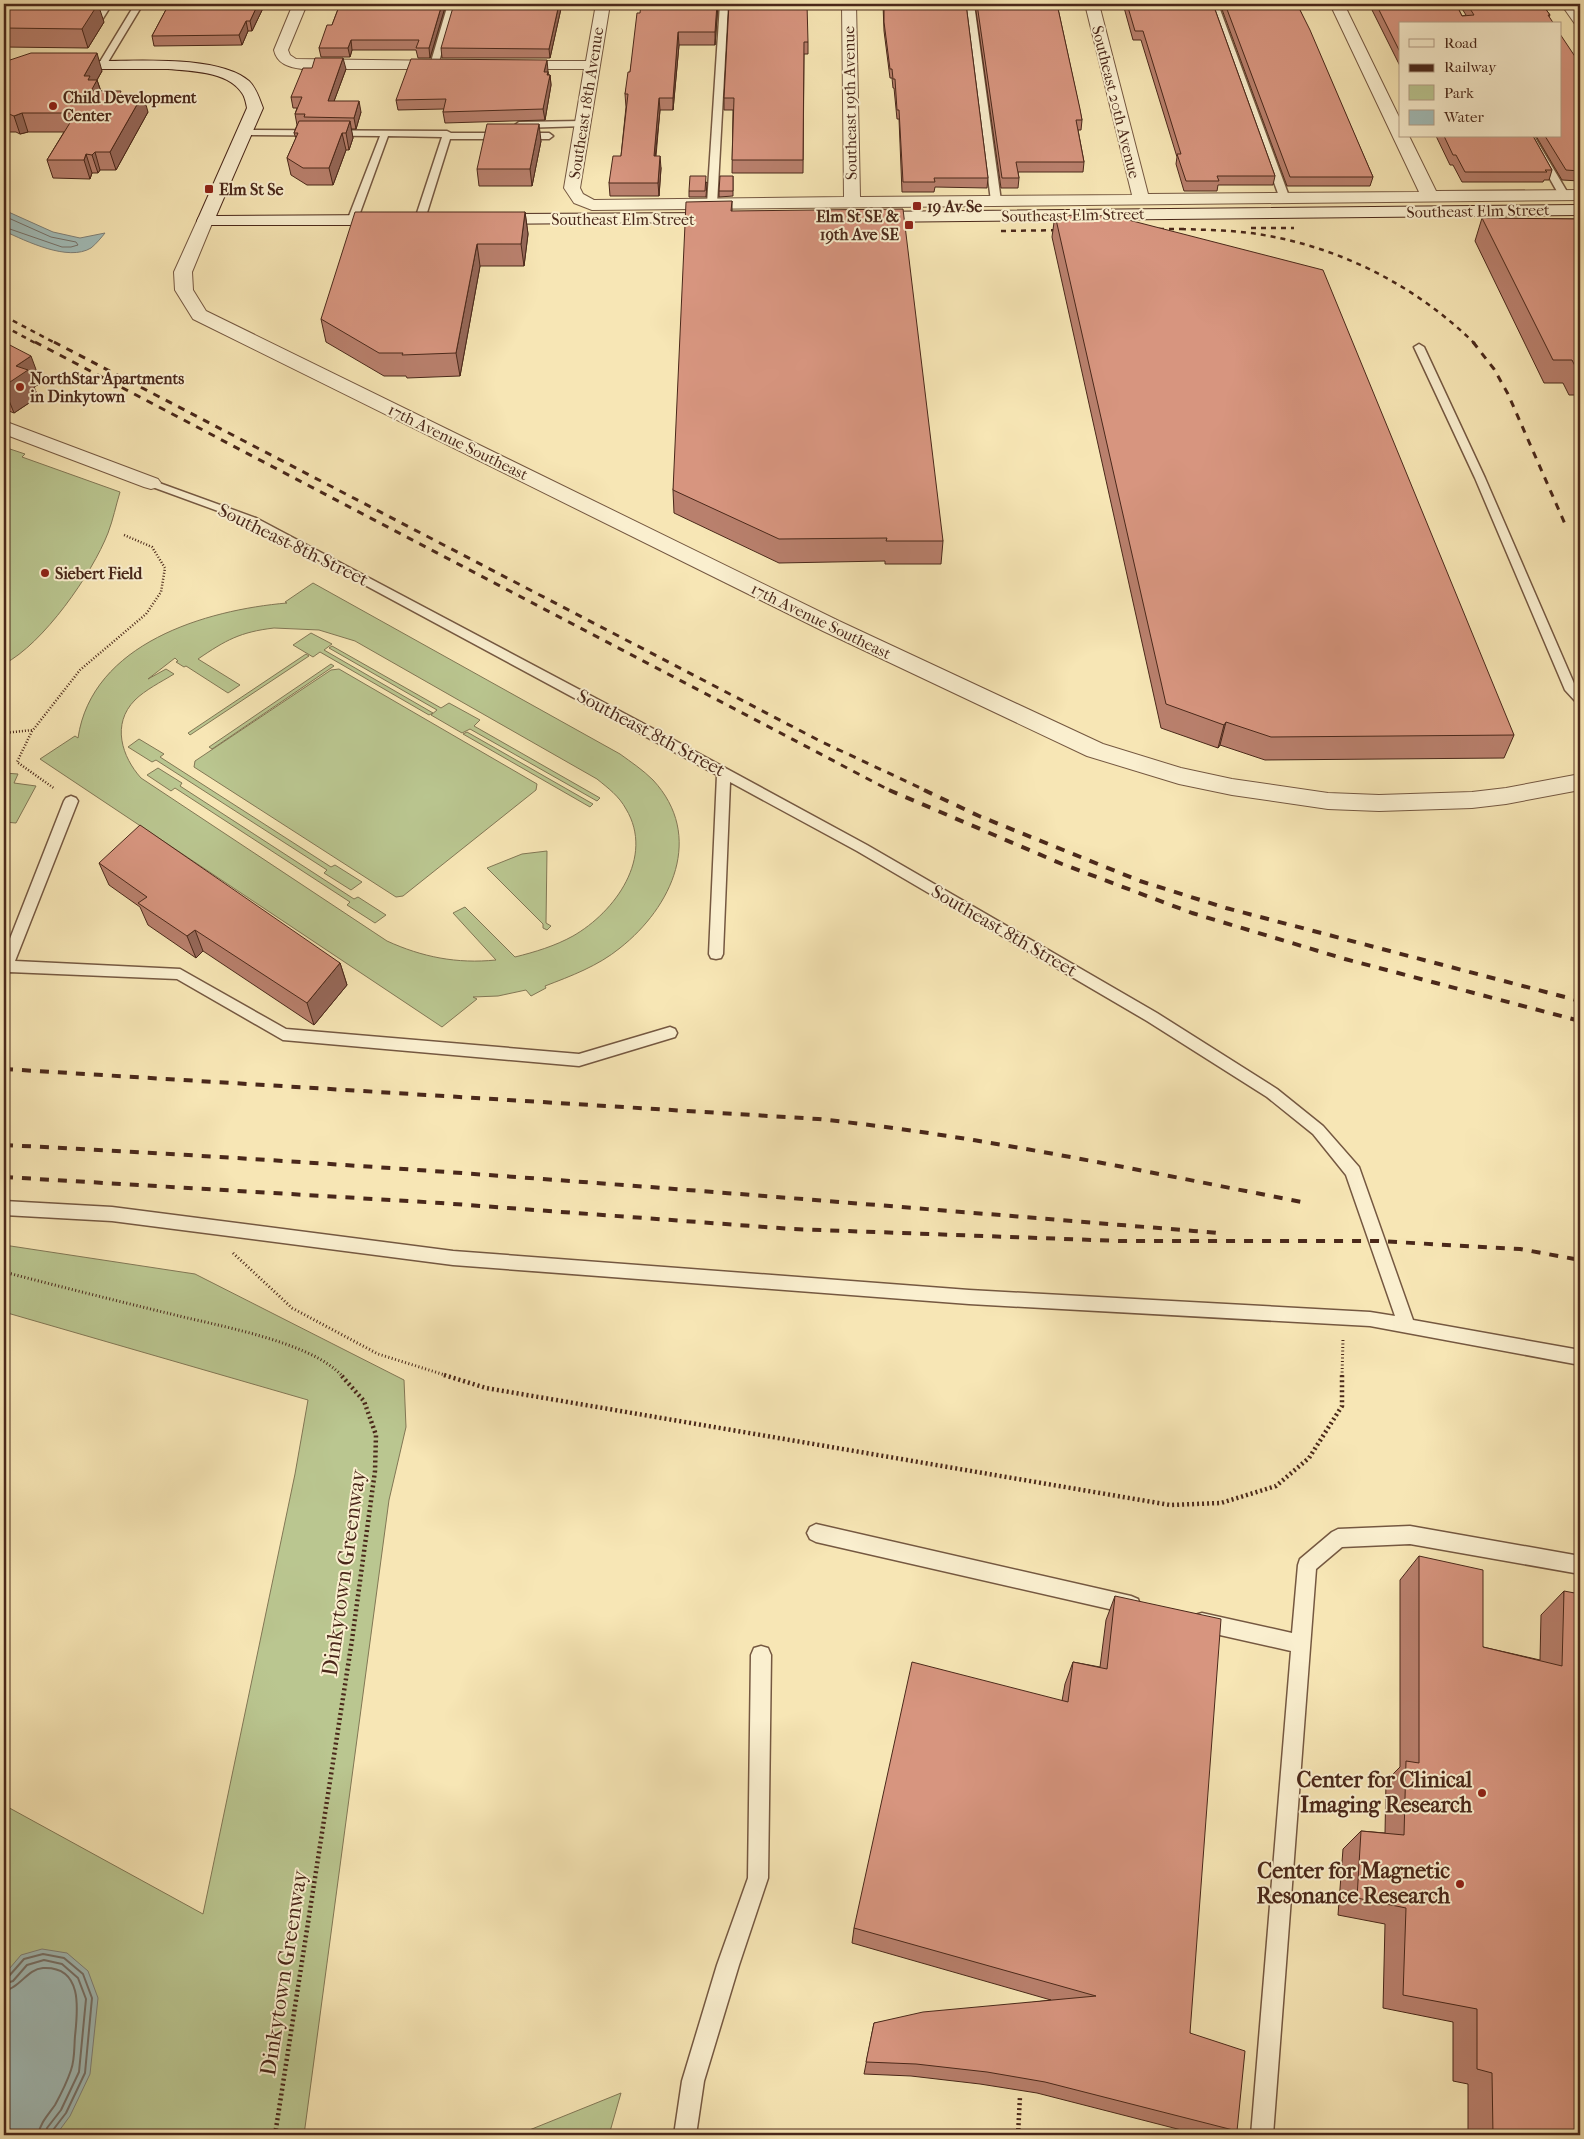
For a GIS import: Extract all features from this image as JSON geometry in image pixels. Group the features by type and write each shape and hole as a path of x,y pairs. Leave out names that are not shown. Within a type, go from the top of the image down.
{"street":[{"path":"300,4 281,50 285,60 302,65 463,65"},
{"name":"Southeast 18th Avenue","path":"579,200 574,196 572,188 603,4"},
{"name":"Southeast 19th Avenue","path":"849,4 852,202"},
{"name":"Southeast 20th Avenue","path":"1092,4 1141,199"},
{"path":"1338,4 1399,134"},
{"path":"1568,4 1580,21"},
{"path":"4,65 102,65"},
{"name":"17th Avenue Southeast","path":"102,65 192,67 224,74 237,81 250,92 255,108 183,272 184,290 199,315 831,626 1096,750 1179,776 1215,784 1280,796 1328,801 1379,803 1472,800 1506,796 1580,782"},
{"path":"491,65 592,65"},
{"path":"1401,138 1430,197"},
{"name":"Southeast Elm Street","path":"579,200 592,204 712,204 1572,195"},
{"name":"Southeast Elm Street","path":"468,219 1580,210"},
{"path":"205,221 439,219"},
{"name":"Southeast 8th Street","path":"4,427 151,483"}],"lane":[{"path":"99,18 108,4"},
{"path":"102,65 139,4"},
{"path":"434,65 452,4"},
{"path":"712,204 724,4"},
{"path":"970,4 996,201"},
{"path":"1214,4 1285,199"},
{"path":"506,125 583,124"},
{"path":"244,133 549,136"},
{"path":"352,221 385,134"},
{"path":"420,219 446,136"},
{"path":"1531,138 1572,195"},
{"path":"1419,347 1480,478 1571,690 1580,699"},
{"name":"Southeast 8th Street","path":"151,483 252,520 724,773 879,858 1152,1017 1272,1093 1318,1130 1353,1172 1406,1324"},
{"path":"716,954 724,773"},
{"path":"71,801 5,967 180,974 283,1034 579,1060 670,1033"},
{"path":"4,1208 112,1214 453,1258 969,1297 1370,1319 1406,1324 1580,1358"},
{"path":"816,1533 1146,1609"},
{"path":"1262,2135 1307,1565 1338,1538 1410,1535 1580,1566"},
{"path":"1185,1618 1301,1644"},
{"path":"685,2135 693,2081 728,1965 758,1878 761,1655"}],"path":[{"path":"71,801 17,762 33,730 80,670 146,614 161,592 165,568 152,547 124,535"},
{"path":"4,733 33,730"},
{"path":"206,1226 292,1308 378,1354 486,1388 1170,1505 1221,1503 1276,1486 1310,1458 1342,1406 1344,1318"},
{"name":"Dinkytown Greenway","path":"4,1272 260,1337 303,1350 334,1367 364,1401 376,1435 376,1471 352,1640 275,2135"},
{"path":"1018,2135 1020,2096"}],"green space":[{"name":"Siebert Field","path":"4,447 25,454 22,457 120,492 101,550 78,587 50,625 19,654 4,664"},
{"path":"313,583 620,754 649,776 669,802 677,824 679,847 676,870 667,892 654,912 638,931 620,948 603,960 545,986 546,988 531,996 526,990 498,996 473,997 477,999 442,1027 40,759 75,736 78,738 88,705 105,678 129,655 157,638 189,624 222,614 287,603 285,602","holes":["274,628 319,630 355,641 597,779 613,792 626,809 634,827 636,846 633,864 626,882 616,898 603,913 589,926 566,940 515,957 465,907 453,913 496,960 454,960 413,951 387,941 141,778 134,770 124,750 121,730 123,719 128,709 139,696 174,674 166,669 148,679 175,658 178,661 176,662 184,667 186,666 228,693 240,685 198,659 225,642 252,632"]},
{"path":"311,633 332,644 324,650 433,713 429,715 320,652 313,657 293,645"},
{"path":"332,646 441,708 449,703 480,720 474,726 600,798 597,801 470,729 462,733 431,715 437,710 329,648"},
{"path":"306,654 309,656 190,735 188,733"},
{"path":"331,664 334,666 212,749 209,747"},
{"path":"339,669 537,784 536,790 403,896 396,897 194,767 195,761 331,670"},
{"path":"467,732 593,804 590,807 463,734"},
{"path":"139,739 164,754 160,757 331,867 335,865 362,882 351,890 324,873 327,870 156,760 152,762 128,747"},
{"path":"158,768 182,783 180,786 354,899 358,897 386,915 375,923 347,905 350,902 175,788 171,791 147,775"},
{"path":"4,773 18,774 14,783 36,786 16,823 4,822"},
{"path":"547,851 546,923 551,926 547,930 487,868 522,854"},
{"path":"4,1245 195,1274 404,1380 406,1427 389,1500 304,2135 4,2135 4,1805 203,1914 295,1474 308,1400 4,1312"},
{"path":"621,2093 609,2135 517,2135"}],"water":[{"path":"4,210 53,232 80,238 105,233 91,248 82,252 59,251 35,244 4,231"},
{"path":"42,1949 67,1953 88,1971 98,1998 90,2074 70,2116 56,2135 4,2135 4,1975 21,1955"}],"building":[{"path":"4,4 98,4 82,29 4,28"},
{"path":"169,4 258,4 250,21 246,21 239,35 152,36"},
{"path":"340,4 442,4 429,48 416,48 419,40 351,40 348,48 319,48 327,25 332,25"},
{"path":"454,4 559,4 549,49 441,48"},
{"path":"641,4 717,4 715,32 678,32 673,98 659,98 654,156 660,156 658,183 609,183 613,156 621,156 628,94 625,94 628,72 630,72 637,13 640,13"},
{"path":"729,4 807,4 808,42 804,42 803,160 732,160 734,98 724,98"},
{"path":"884,4 966,4 988,178 934,178 935,182 903,182 899,110 897,110 895,79 893,79 892,69 890,69 884,22"},
{"path":"977,4 1057,4 1082,120 1076,120 1084,162 1016,162 1019,178 1002,178"},
{"path":"1127,4 1213,4 1275,176 1217,176 1219,181 1186,181 1177,154 1181,154 1143,31 1135,31"},
{"path":"1225,4 1297,4 1373,177 1290,177"},
{"path":"1376,4 1456,4 1462,16 1474,15 1467,4 1542,4 1553,22 1399,22 1399,50"},
{"path":"1562,37 1580,64 1580,171 1566,170 1546,138 1562,138"},
{"path":"31,53 97,53 84,76 90,76 88,80 97,80 91,91 121,91 120,94 143,94 110,152 86,154 84,160 47,160 76,113 22,113 14,116 4,114 4,62"},
{"path":"315,58 343,58 328,101 359,101 354,118 304,117 305,114 295,114 302,97 291,97 303,68 312,68"},
{"path":"411,59 547,60 544,72 548,72 547,75 550,75 543,109 443,112 446,99 396,100"},
{"path":"299,121 350,121 346,133 342,133 329,168 303,168 287,158 298,133 294,133"},
{"path":"487,124 539,124 530,169 477,169"},
{"path":"1445,138 1534,138 1552,170 1545,170 1547,172 1465,172 1456,155 1453,155"},
{"path":"690,176 706,176 705,191 689,191"},
{"path":"720,176 733,176 733,191 719,191"},
{"path":"732,201 731,211 903,209 943,541 886,541 887,538 779,539 673,490 686,202"},
{"path":"355,212 525,212 521,244 477,244 456,353 402,355 403,353 379,353 321,319"},
{"path":"1055,215 1113,216 1323,270 1514,735 1271,737 1226,722 1224,725 1166,704"},
{"path":"1482,218 1580,219 1580,372 1578,372 1572,360 1553,360"},
{"path":"4,342 31,356 16,366 28,370 4,386"},
{"path":"140,825 340,963 307,1003 195,930 187,936 138,903 147,897 99,863"},
{"name":"Center for Magnetic Resonance Research","path":"1419,1556 1483,1570 1483,1647 1562,1666 1564,1591 1580,1594 1580,2135 1493,2135 1492,2073 1477,2069 1477,2009 1403,1995 1406,1908 1357,1898 1361,1831 1404,1835 1406,1761 1419,1763"},
{"path":"1115,1596 1221,1619 1190,2033 1245,2051 1237,2131 1045,2082 987,2072 916,2064 866,2062 874,2023 923,2012 1096,1996 854,1928 912,1662 1068,1702 1073,1662 1107,1669"}],"railway":[{"path":"1251,228 1294,228"},
{"path":"1149,229 1181,229"},
{"path":"1181,229 1189,229"},
{"path":"1181,229 1257,234 1317,248 1346,259 1375,272 1428,304 1473,343"},
{"path":"1001,231 1066,230"},
{"path":"4,316 57,344"},
{"path":"4,326 37,344"},
{"path":"35,342 890,790"},
{"path":"54,342 822,742 927,791"},
{"path":"1473,343 1494,369 1508,394 1565,524"},
{"path":"890,790 1062,864 1192,913 1345,959 1580,1021"},
{"path":"924,790 979,816 1140,881 1226,908 1580,1001"},
{"path":"4,1069 818,1119 879,1126 1000,1145 1302,1202"},
{"path":"4,1145 460,1173 1219,1233"},
{"path":"4,1177 441,1203 792,1229 1121,1241 1377,1241 1520,1249 1580,1260"}],"place":[{"name":"Child Development Center","path":"53,106"},
{"name":"Elm St Se","path":"209,189"},
{"name":"19 Av Se","path":"917,206"},
{"name":"Elm St SE & 19th Ave SE","path":"909,225"},
{"name":"NorthStar Apartments in Dinkytown","path":"20,387"},
{"name":"Siebert Field","path":"45,573"},
{"name":"Center for Clinical Imaging Research","path":"1482,1793"},
{"name":"Center for Magnetic Resonance Research","path":"1460,1884"}]}
